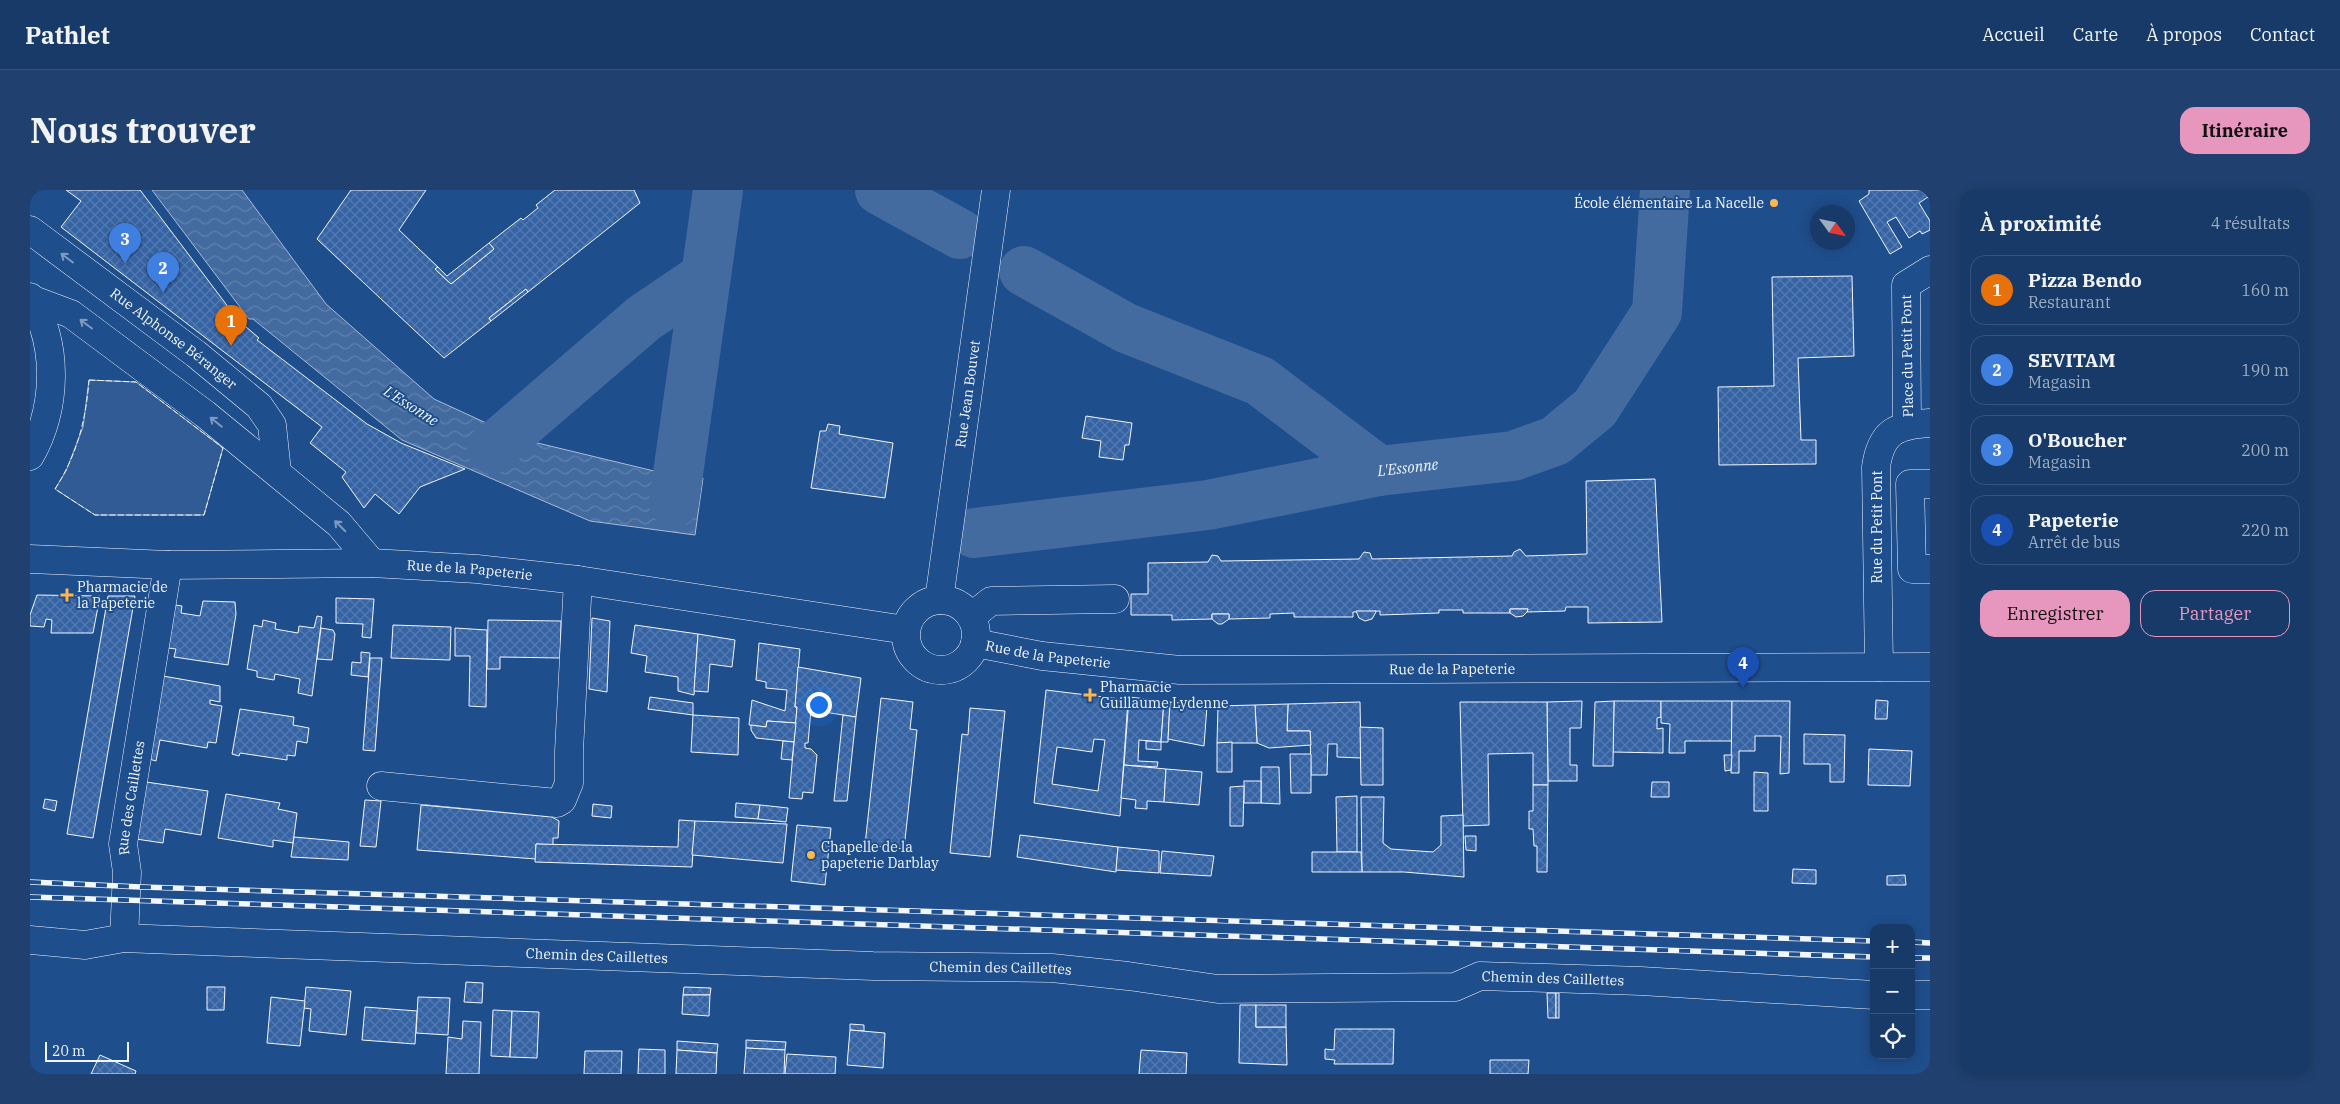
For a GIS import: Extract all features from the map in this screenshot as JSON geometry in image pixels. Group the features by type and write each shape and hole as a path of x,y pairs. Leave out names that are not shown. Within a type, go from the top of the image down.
{"street":[{"name":"Rue Jean Bouvet","path":"939,600 996,190"},
{"name":"Rue Alphonse Béranger","path":"30,230 196,354 260,406 272,425 277,472"},
{"name":"Place du Petit Pont","path":"1919,424 1906,285 1930,270"},
{"path":"31,298 71,314 82,321 277,472 339,524 372,563"},
{"path":"30,456 44,426 52,393 46,340 41,320 31,298"},
{"name":"Rue du Petit Pont","path":"1879,667 1876,467 1878,452 1886,437 1919,424"},
{"path":"1930,484 1910,484 1912,570 1930,569"},
{"name":"Rue de la Papeterie","path":"30,559 168,565 372,563 477,569 578,580 906,630"},
{"name":"Rue des Caillettes","path":"124,938 127,872 123,844 168,565"},
{"path":"381,786 557,803 562,800 569,783 578,580"},
{"path":"971,616 991,602 1115,599"},
{"path":"939,600 957,604 971,616 975,625 975,643 963,663 952,668 940,670 929,668 919,662 911,653 907,642 906,630 910,619 917,609 939,600"},
{"name":"Rue de la Papeterie","path":"975,643 1042,656 1180,670 1930,667"},
{"path":"30,940 85,944 124,938"},
{"name":"Chemin des Caillettes","path":"124,938 873,966 1052,968 1128,976 1218,989 1455,987 1480,976 1641,981 1870,995"},
{"path":"1915,995 1930,995"}],"shaded area":[{"path":"89,380 136,382 223,448 204,515 95,515 55,489 66,471 83,427"}],"water":[{"path":"152,190 242,190 326,304 434,399 521,439 654,471 703,478 695,535 590,521 402,440 253,319 249,319"}],"building":[{"path":"66,190 140,190 238,320 259,338 257,340 367,424 401,443 465,469 420,487 399,514 375,494 364,508 342,477 346,472 310,443 322,427 61,227 81,201"},
{"path":"351,190 426,190 399,230 438,267 435,269 451,284 494,249 489,243 521,218 523,220 538,208 536,205 555,190 634,190 640,203 528,292 526,289 489,318 491,321 444,358 317,239"},
{"path":"1869,190 1930,190 1930,200 1928,197 1919,203 1930,221 1930,230 1922,234 1920,231 1909,238 1896,217 1887,222 1902,247 1890,254 1859,201 1869,194"},
{"path":"489,243 494,249 451,284 435,269 438,267 447,276"},
{"path":"1852,276 1854,356 1798,358 1801,440 1816,440 1816,464 1719,465 1718,387 1774,386 1772,277"},
{"path":"526,289 528,292 491,321 489,318"},
{"path":"1086,416 1132,423 1129,445 1125,445 1123,460 1099,457 1101,441 1082,438"},
{"path":"828,424 840,426 839,434 893,443 885,498 811,488 820,431 826,431"},
{"path":"1655,479 1662,622 1588,623 1588,607 1566,607 1565,611 1527,612 1528,609 1510,609 1510,613 1463,613 1463,610 1439,610 1439,613 1380,615 1380,611 1353,612 1353,617 1294,617 1294,613 1270,614 1270,618 1229,619 1229,614 1212,614 1212,619 1172,620 1172,615 1131,615 1131,594 1148,594 1148,563 1208,562 1212,555 1218,556 1221,561 1359,559 1364,552 1370,553 1372,559 1512,556 1514,552 1520,549 1526,556 1587,554 1586,481"},
{"path":"37,595 100,596 93,633 51,633 52,620 46,619 44,627 30,626 30,615"},
{"path":"108,596 135,596 93,838 67,834"},
{"path":"336,598 374,599 371,638 362,637 363,624 336,623"},
{"path":"203,601 235,602 236,614 228,665 174,657 176,649 168,648 175,605 182,606 181,613 200,616"},
{"path":"1510,609 1528,609 1523,616 1516,617 1510,613"},
{"path":"1356,611 1376,612 1372,619 1365,621 1359,618"},
{"path":"1212,614 1229,614 1229,619 1222,624 1218,624 1212,619"},
{"path":"317,616 322,617 312,696 298,693 300,679 275,674 274,680 257,677 257,671 247,669 254,625 262,627 263,620 276,623 275,629 298,633 299,626 314,628"},
{"path":"592,618 610,621 607,692 589,689"},
{"path":"488,620 561,621 560,658 500,657 500,669 487,669"},
{"path":"393,625 451,627 450,660 391,658"},
{"path":"635,625 698,634 694,695 678,691 678,677 645,672 647,656 631,653"},
{"path":"321,628 333,630 335,634 332,660 317,659"},
{"path":"455,628 487,630 486,707 469,706 470,656 455,656"},
{"path":"698,634 735,640 732,667 710,664 708,692 694,691"},
{"path":"759,643 800,649 795,707 797,707 796,723 767,721 766,727 749,725 752,700 785,711 787,690 766,688 766,682 756,680"},
{"path":"361,652 370,653 368,677 351,675 352,662 361,663"},
{"path":"370,658 382,658 375,751 363,750"},
{"path":"798,667 861,678 856,717 811,710 808,743 805,743 805,748 811,749 817,755 813,793 803,792 802,799 789,798 797,707 795,707"},
{"path":"163,676 220,686 220,702 210,700 210,704 222,706 216,743 208,742 207,748 160,740 156,761 149,759"},
{"path":"1046,690 1128,700 1120,816 1034,803","holes":["1094,739 1105,740 1098,791 1052,784 1057,747 1092,752"]},
{"path":"650,697 693,703 693,715 648,709"},
{"path":"1129,697 1164,701 1161,742 1139,740 1138,761 1158,762 1157,767 1124,765"},
{"path":"881,698 913,702 910,729 917,730 904,849 865,845"},
{"path":"1876,700 1888,701 1887,719 1875,719"},
{"path":"1164,701 1170,702 1168,742 1161,742"},
{"path":"1582,701 1581,728 1570,728 1570,765 1577,765 1577,781 1548,781 1547,702"},
{"path":"1614,701 1661,701 1661,717 1657,718 1657,729 1663,728 1663,753 1613,752"},
{"path":"1614,701 1613,766 1593,766 1595,702"},
{"path":"1661,701 1732,701 1732,741 1685,741 1685,753 1669,753 1670,724 1661,723"},
{"path":"1732,701 1790,701 1789,773 1780,774 1781,736 1755,736 1755,751 1739,751 1739,773 1731,773"},
{"path":"1170,702 1207,706 1204,746 1168,739"},
{"path":"1360,702 1361,758 1337,757 1337,744 1328,744 1327,775 1311,775 1310,731 1287,731 1288,704"},
{"path":"1460,702 1547,702 1548,785 1533,785 1533,753 1488,754 1489,825 1463,826"},
{"path":"1288,704 1287,731 1310,731 1311,745 1269,748 1257,743 1255,705"},
{"path":"1255,705 1257,743 1217,743 1218,706"},
{"path":"970,708 1005,711 990,857 950,853 962,734 968,735"},
{"path":"240,709 294,717 293,725 309,728 307,743 297,741 295,756 287,755 287,760 240,753 239,756 232,754"},
{"path":"693,715 739,718 738,755 691,752"},
{"path":"843,715 856,717 847,801 834,801"},
{"path":"767,721 796,723 794,742 756,738 751,730 751,725 766,727"},
{"path":"1360,727 1383,728 1383,785 1361,785"},
{"path":"1804,734 1845,735 1844,782 1830,782 1830,764 1804,764"},
{"path":"783,741 794,742 792,760 781,759"},
{"path":"1146,741 1161,742 1161,750 1146,749"},
{"path":"1232,742 1232,772 1217,772 1217,743"},
{"path":"1869,749 1912,751 1910,786 1868,785"},
{"path":"1290,754 1311,754 1311,793 1291,793"},
{"path":"1724,755 1732,755 1731,770 1725,771"},
{"path":"1124,765 1166,769 1164,802 1147,801 1147,809 1135,808 1136,800 1121,798"},
{"path":"1261,767 1279,767 1280,804 1261,803"},
{"path":"1166,769 1202,772 1199,805 1164,802"},
{"path":"1754,772 1768,773 1768,811 1754,811"},
{"path":"1244,781 1261,781 1261,803 1244,803"},
{"path":"146,782 208,791 201,835 165,829 163,843 136,839"},
{"path":"1652,782 1669,782 1669,797 1651,797"},
{"path":"1533,785 1548,785 1547,872 1537,872 1537,846 1534,846 1533,829 1529,829 1529,811 1533,811"},
{"path":"1244,786 1243,826 1230,826 1230,787"},
{"path":"226,794 280,803 278,809 297,813 293,843 273,840 273,847 218,838"},
{"path":"1357,796 1357,852 1337,852 1336,797"},
{"path":"1361,797 1384,797 1383,843 1391,849 1433,852 1441,845 1441,816 1463,815 1464,877 1404,872 1362,872"},
{"path":"45,799 57,801 55,811 43,808"},
{"path":"365,800 381,801 376,847 360,846"},
{"path":"736,803 760,805 758,819 735,817"},
{"path":"593,804 612,806 611,818 592,816"},
{"path":"421,805 552,817 559,821 558,838 553,838 553,845 536,844 536,859 417,850"},
{"path":"760,805 788,808 786,822 758,819"},
{"path":"679,820 695,821 692,867 535,862 536,844 678,847"},
{"path":"695,821 787,824 783,863 692,855"},
{"name":"Chapelle de la papeterie Darblay","path":"797,825 831,828 825,885 791,881"},
{"path":"1020,835 1118,847 1116,872 1017,857"},
{"path":"1465,836 1476,836 1476,851 1466,850"},
{"path":"294,837 349,842 348,860 291,857"},
{"path":"1118,847 1159,851 1159,873 1116,870"},
{"path":"1162,851 1214,856 1211,876 1160,873"},
{"path":"1312,852 1361,852 1362,872 1312,872"},
{"path":"1793,869 1816,870 1816,884 1792,883"},
{"path":"1905,875 1906,885 1887,885 1887,876"},
{"path":"466,982 483,983 482,1003 464,1002"},
{"path":"207,987 225,987 224,1010 207,1010"},
{"path":"306,987 351,991 346,1035 309,1031 311,1009 304,1008"},
{"path":"684,987 711,988 710,995 683,995"},
{"path":"1547,993 1556,993 1556,1018 1548,1018"},
{"path":"1556,993 1559,993 1559,1018 1556,1018"},
{"path":"683,995 710,995 709,1016 682,1014"},
{"path":"271,997 305,1001 300,1046 267,1043"},
{"path":"418,997 450,998 448,1035 416,1033"},
{"path":"1240,1005 1256,1005 1256,1027 1286,1027 1287,1065 1239,1063"},
{"path":"1256,1005 1286,1005 1286,1027 1256,1027"},
{"path":"365,1007 417,1011 415,1044 362,1040"},
{"path":"493,1010 512,1011 510,1057 491,1056"},
{"path":"512,1011 539,1012 537,1058 510,1057"},
{"path":"463,1021 481,1022 479,1074 446,1074 448,1037 462,1039"},
{"path":"850,1024 864,1025 864,1031 850,1030"},
{"path":"1335,1029 1394,1029 1393,1064 1334,1064 1335,1060 1325,1059 1325,1049 1334,1050"},
{"path":"850,1030 885,1033 883,1068 847,1065"},
{"path":"746,1040 786,1042 785,1050 746,1048"},
{"path":"677,1041 718,1044 717,1053 677,1050"},
{"path":"746,1048 785,1050 784,1074 744,1074"},
{"path":"639,1049 665,1050 665,1074 638,1074"},
{"path":"677,1050 717,1053 716,1074 676,1074"},
{"path":"1141,1050 1187,1053 1186,1074 1139,1074"},
{"path":"585,1051 622,1051 621,1074 584,1074"},
{"path":"787,1054 836,1057 835,1074 785,1074"},
{"path":"100,1055 136,1071 135,1074 91,1074"},
{"path":"1490,1060 1529,1060 1528,1074 1490,1074"}],"waterway":[{"path":"492,449 644,318 706,276 718,190"},
{"path":"880,190 960,234"},
{"name":"L'Essonne","path":"974,533 1208,505 1379,471 1513,456 1555,441 1595,408 1657,312 1665,190"},
{"path":"1024,271 1126,328 1260,381 1379,471"},
{"path":"674,502 706,276"}],"railway":[{"path":"30,882 1870,941"},
{"path":"30,897 1870,957"},
{"path":"1915,942 1930,943"},
{"path":"1915,958 1930,958"}],"fence":[{"path":"89,380 136,382 223,448 204,515 95,515 55,489 75,450 86,409 89,380"}],"place":[{"name":"École élémentaire La Nacelle","path":"1774,203"},
{"name":"O'Boucher","path":"125,264"},
{"name":"SEVITAM","path":"163,293"},
{"name":"Pizza Bendo","path":"231,346"},
{"name":"Pharmacie de la Papeterie","path":"67,595"},
{"name":"Papeterie","path":"1743,688"},
{"name":"Pharmacie Guillaume Lydenne","path":"1090,695"},
{"name":"Chapelle de la papeterie Darblay","path":"811,855"}]}
